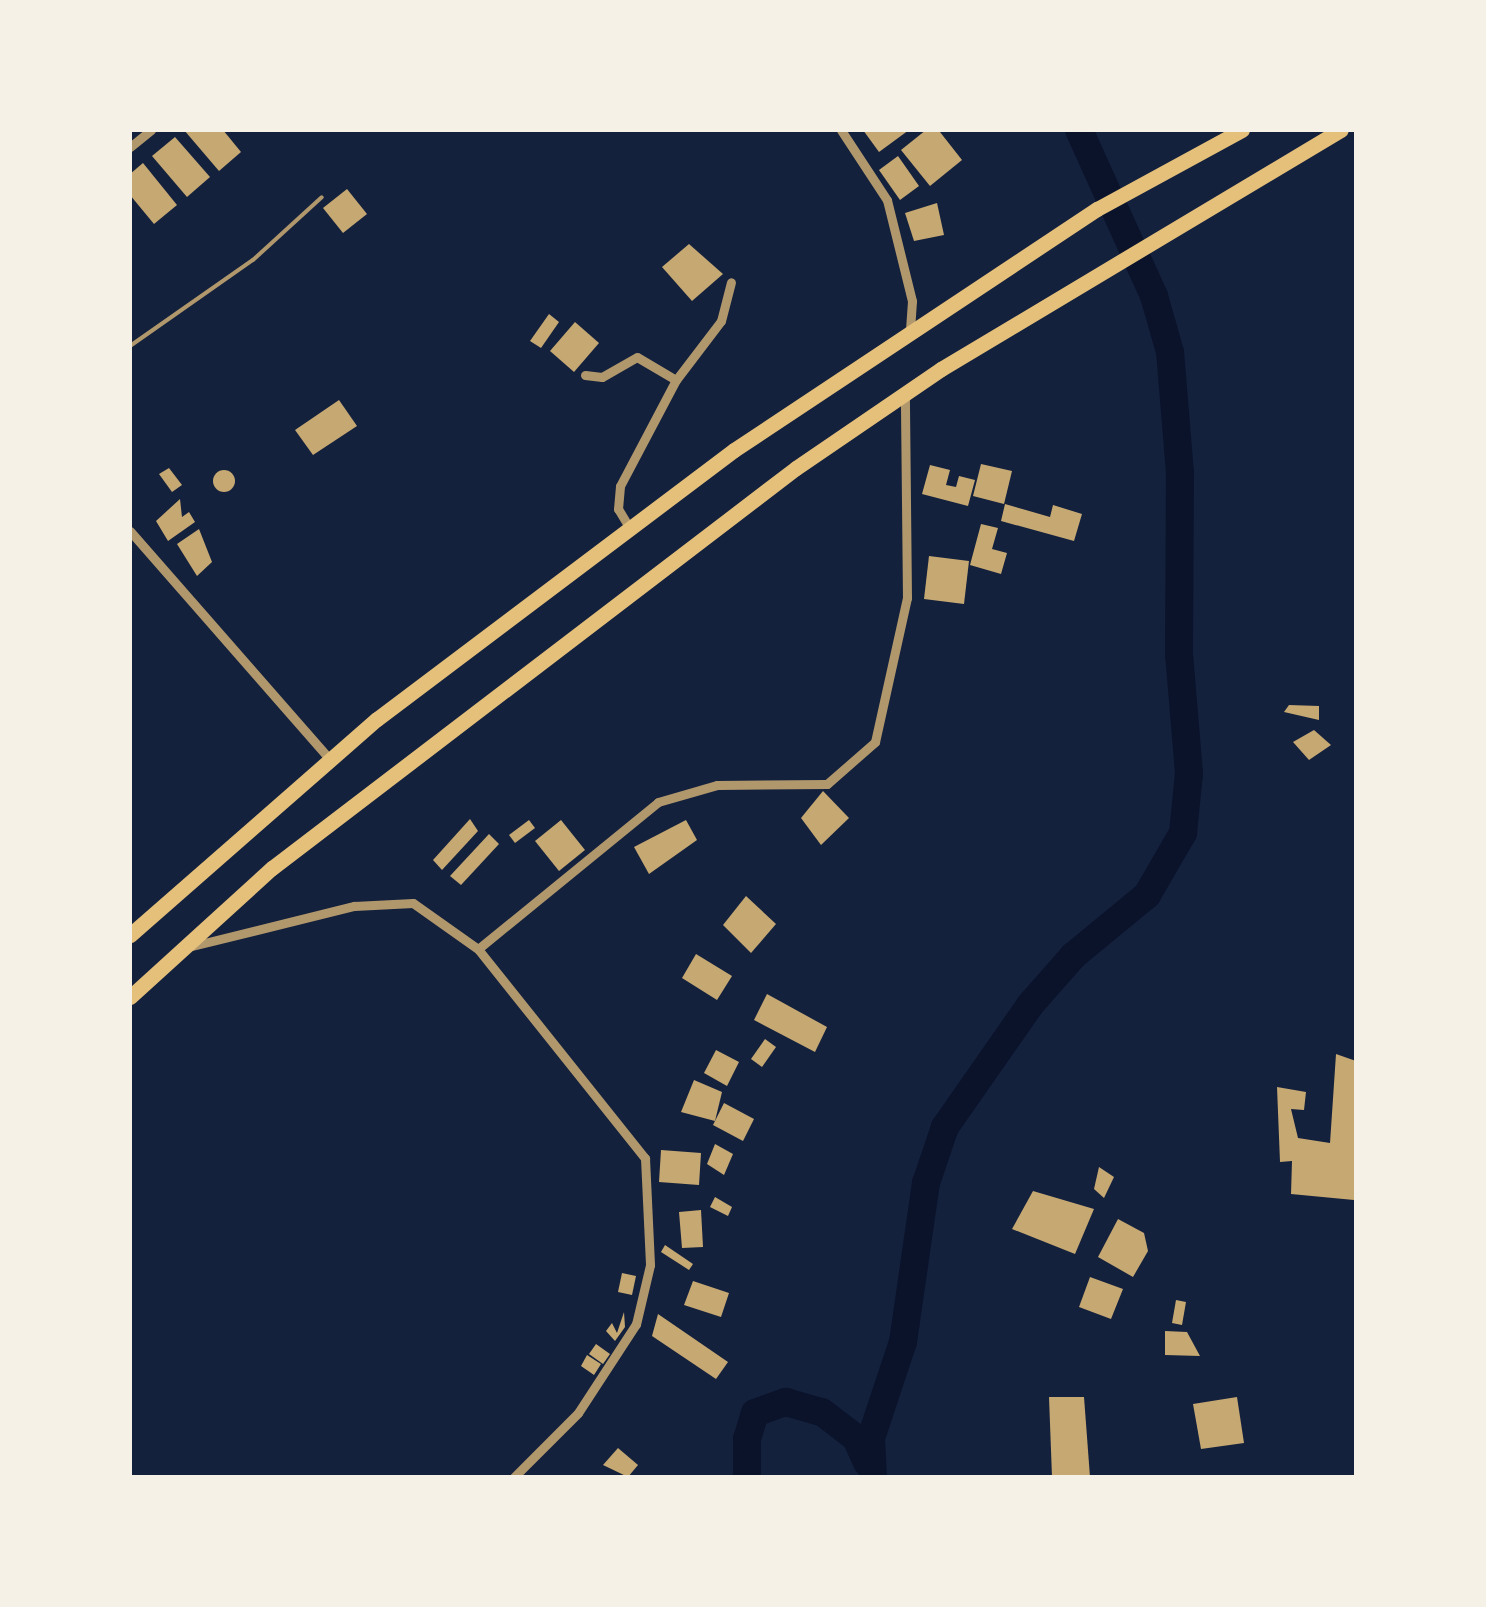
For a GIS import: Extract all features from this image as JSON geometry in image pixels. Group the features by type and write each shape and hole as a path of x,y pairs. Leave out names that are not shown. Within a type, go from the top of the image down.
{"highway":[{"path":"130,934 330,758 629,527 1097,209 1242,130"},
{"path":"130,997 272,868 562,640 905,394 1193,216 1341,130"}],"street":[{"path":"130,147 151,130"},
{"path":"841,130 886,200 912,301 910,333"},
{"path":"629,527 618,508 620,486 676,380 721,321 732,282"},
{"path":"585,375 602,378 637,357 676,380"},
{"path":"478,949 658,802 717,785 827,784 875,742 907,598 905,394"},
{"path":"130,531 330,758"},
{"path":"184,948 354,906 414,903 478,949 645,1158 650,1265 636,1324 578,1414 514,1477"}],"lane":[{"path":"130,346 254,260 322,197"}],"building":[{"path":"184,130 223,130 241,152 219,171"},
{"path":"863,130 909,130 879,152"},
{"path":"926,130 940,132 962,160 930,186 901,150"},
{"path":"175,137 210,177 187,197 152,156"},
{"path":"898,156 919,186 900,200 879,170"},
{"path":"143,163 177,205 154,224 130,195 130,174"},
{"path":"347,189 367,214 343,233 323,208"},
{"path":"937,203 944,235 914,241 905,213"},
{"path":"689,244 723,274 692,301 662,267"},
{"path":"549,314 559,322 541,348 530,341"},
{"path":"575,322 599,343 574,372 550,351"},
{"path":"339,400 357,426 313,455 295,430"},
{"path":"981,464 1012,471 1004,504 973,496"},
{"path":"930,465 950,470 946,485 956,487 959,476 975,480 968,506 922,494"},
{"path":"169,468 182,485 172,492 159,474"},
{"path":"224,470 235,481 224,492 213,481"},
{"path":"180,499 182,517 189,512 195,522 168,541 156,521"},
{"path":"1005,504 1050,517 1053,505 1082,514 1074,541 1001,521"},
{"path":"981,524 998,528 992,549 1007,553 1001,574 970,565"},
{"path":"199,529 212,562 197,576 177,544"},
{"path":"929,556 969,561 964,604 924,599"},
{"path":"1289,705 1319,706 1319,720 1284,712"},
{"path":"1314,730 1331,745 1309,760 1293,742"},
{"path":"823,791 849,818 821,845 801,818"},
{"path":"470,819 478,831 442,870 433,860"},
{"path":"529,820 535,828 515,843 509,835"},
{"path":"561,820 585,850 559,871 535,841"},
{"path":"686,820 697,840 649,874 634,847"},
{"path":"489,834 499,844 461,885 450,876"},
{"path":"746,896 776,924 751,953 723,925"},
{"path":"696,954 732,976 717,1000 682,978"},
{"path":"767,994 827,1027 815,1052 754,1020"},
{"path":"765,1039 776,1047 762,1067 751,1059"},
{"path":"716,1050 739,1062 727,1086 704,1073"},
{"path":"1336,1054 1356,1061 1354,1200 1291,1194 1292,1161 1280,1162 1277,1087 1306,1092 1304,1110 1291,1109 1298,1138 1330,1143"},
{"path":"694,1080 722,1092 715,1121 681,1112"},
{"path":"724,1103 754,1119 743,1141 713,1125"},
{"path":"715,1144 733,1154 724,1175 707,1164"},
{"path":"661,1150 701,1153 699,1185 659,1182"},
{"path":"1099,1167 1114,1177 1104,1198 1094,1189"},
{"path":"1033,1191 1094,1209 1075,1254 1012,1229"},
{"path":"715,1197 732,1207 728,1216 710,1207"},
{"path":"701,1210 703,1247 682,1248 679,1212"},
{"path":"1118,1219 1144,1233 1148,1251 1133,1277 1098,1257"},
{"path":"665,1245 693,1264 689,1270 661,1252"},
{"path":"622,1273 636,1276 632,1295 618,1292"},
{"path":"1090,1277 1123,1289 1111,1319 1079,1307"},
{"path":"693,1281 729,1293 721,1317 684,1305"},
{"path":"1176,1300 1186,1302 1182,1325 1172,1323"},
{"path":"624,1312 625,1327 615,1341 606,1331 612,1323 617,1333"},
{"path":"658,1314 728,1362 716,1379 652,1336"},
{"path":"1165,1331 1187,1332 1200,1356 1165,1355"},
{"path":"596,1344 610,1354 603,1364 589,1354"},
{"path":"587,1355 601,1364 594,1375 581,1366"},
{"path":"1049,1397 1084,1397 1090,1477 1052,1477"},
{"path":"1237,1397 1244,1443 1201,1449 1193,1404"},
{"path":"618,1448 638,1465 628,1477 603,1465"}],"waterway":[{"path":"873,1477 871,1438 903,1342 926,1183 945,1127 1030,1005 1073,956 1147,895 1183,833 1189,773 1179,654 1180,473 1170,352 1154,296 1079,130"},
{"path":"747,1477 747,1439 755,1413 786,1402 822,1412 856,1438 867,1463"}]}
